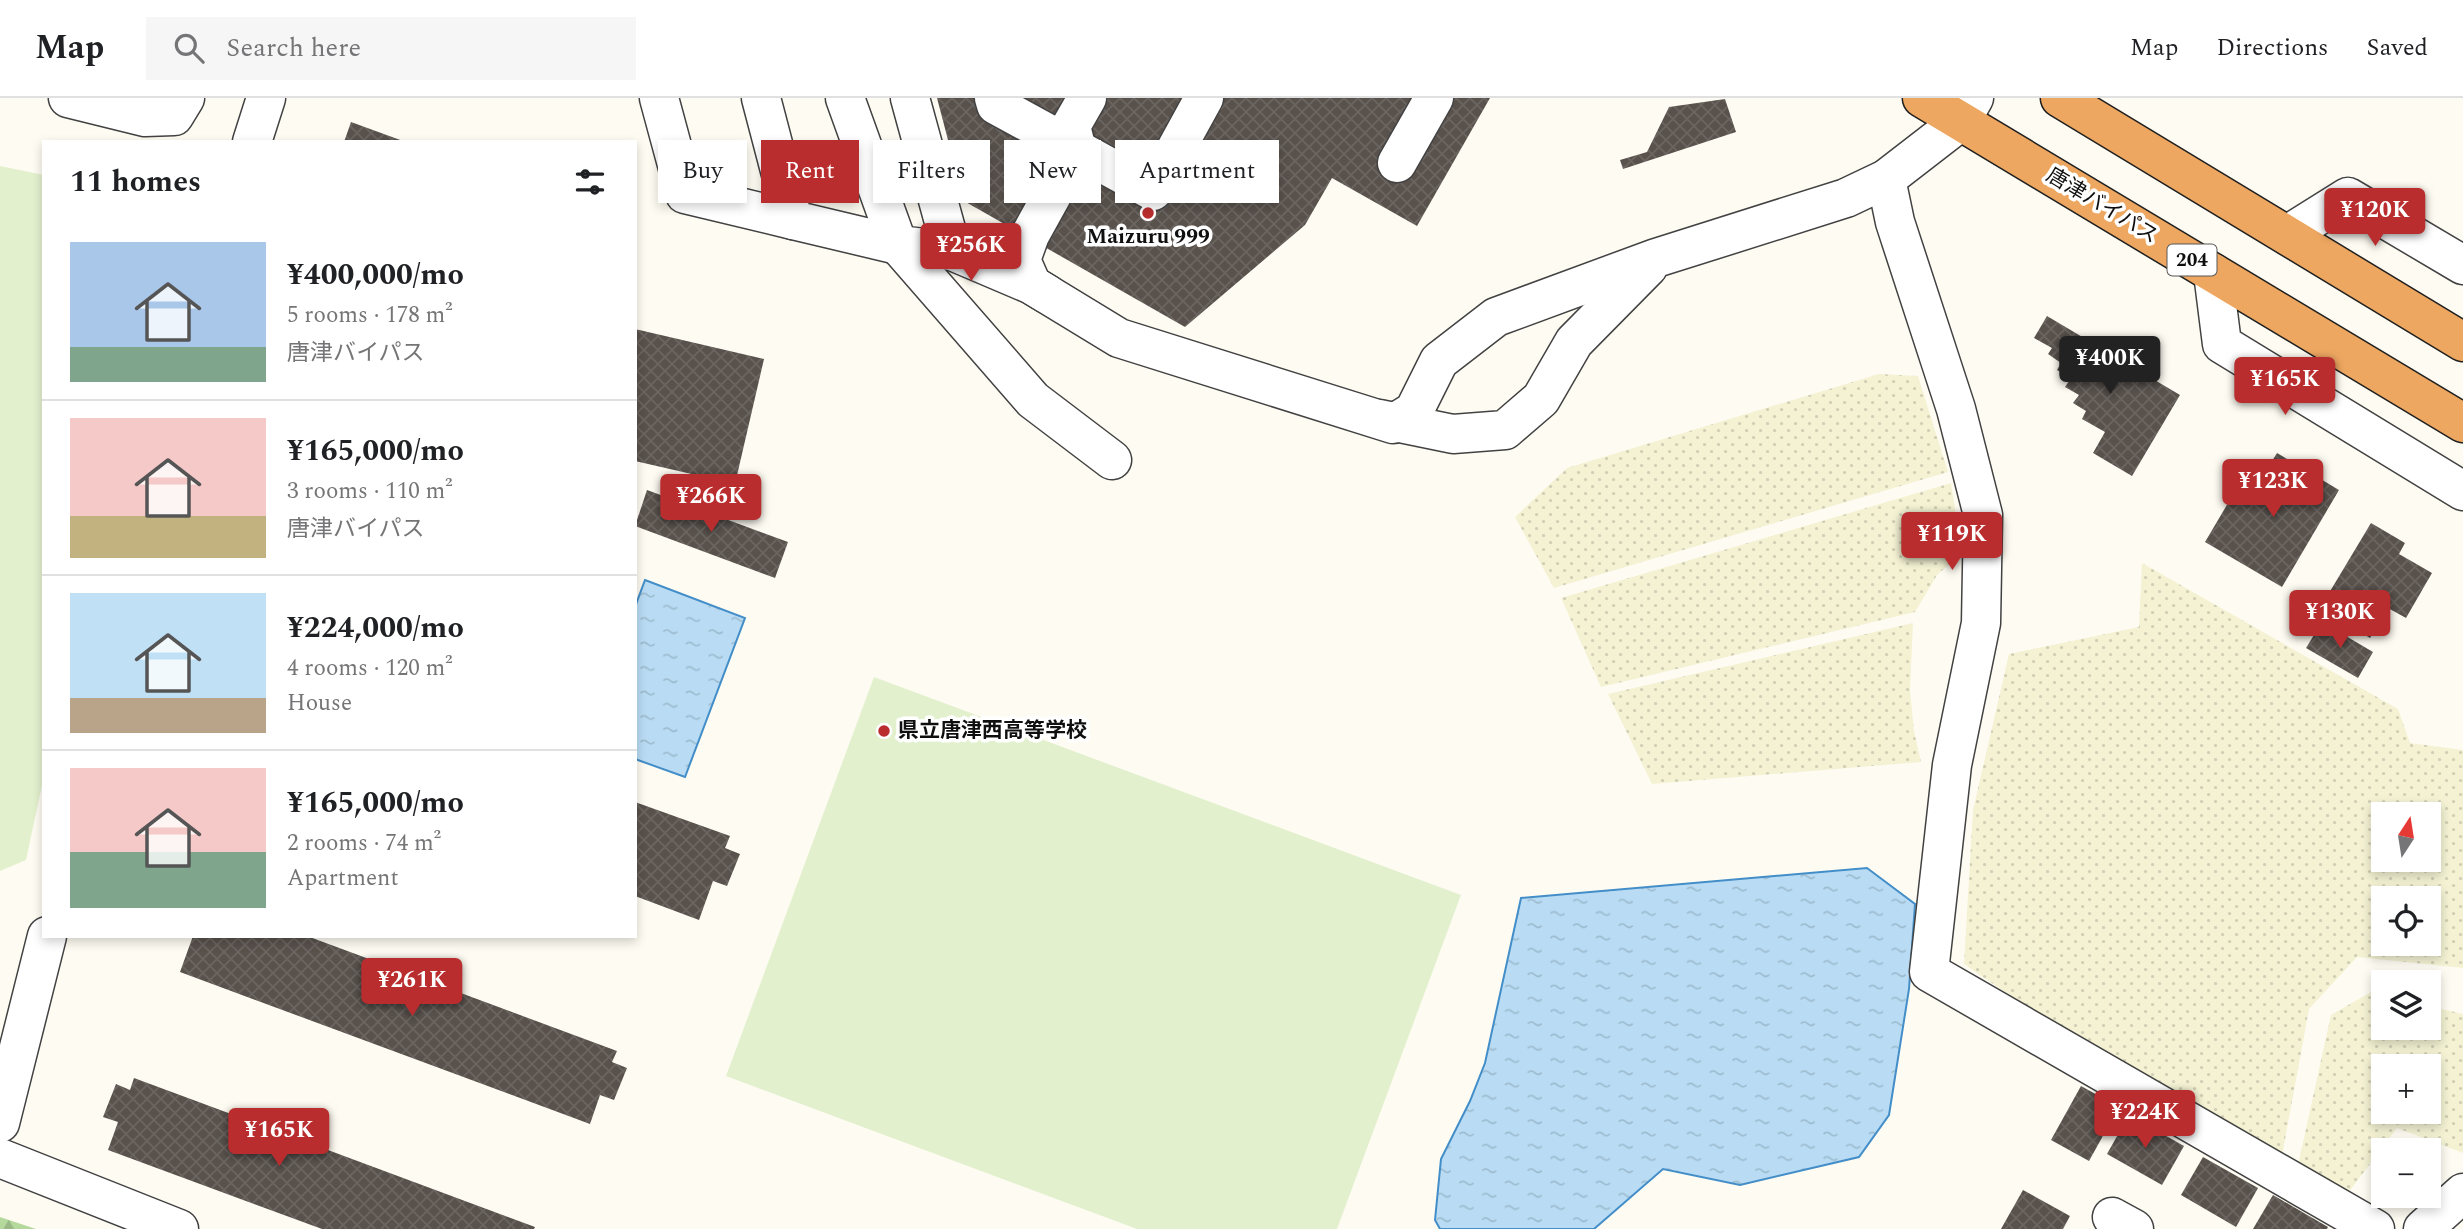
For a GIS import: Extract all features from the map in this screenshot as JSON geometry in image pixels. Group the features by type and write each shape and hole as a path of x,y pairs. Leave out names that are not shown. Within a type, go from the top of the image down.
{"highway":[{"name":"唐津バイパス","path":"1922,98 1967,110 2213,273 2463,423"},
{"path":"2060,98 2463,342"}],"street":[{"path":"68,98 145,117 174,116 185,98"},
{"path":"253,140 266,98"},
{"path":"659,98 685,194 898,245 952,251 1032,285 1119,338 1393,424 1453,433 1505,430 1541,399 1574,342 1657,258"},
{"path":"761,98 793,220"},
{"path":"845,98 898,245 1033,400 1112,460"},
{"path":"910,98 952,251"},
{"path":"994,98 996,105 1059,140"},
{"path":"1074,140 1071,127 1087,98"},
{"path":"1101,163 1153,191 1204,98"},
{"path":"1397,163 1434,98"},
{"path":"1393,424 1414,411 1439,362 1496,317 1657,258 1846,198 1886,179 1967,110"},
{"path":"1886,179 1895,222 1956,409 1983,515 1980,623 1952,765 1929,972 2375,1229"},
{"path":"2287,235 2348,197 2463,265"},
{"path":"1032,285 1021,260 1030,235 1048,203"},
{"path":"2213,273 2222,344 2463,491"},
{"path":"0,1123 46,938"},
{"path":"0,1158 179,1229"},
{"path":"2423,1229 2463,1193"}],"shaded area":[{"path":"1879,374 1918,376 1948,472 1554,588 1515,517 1567,468"},
{"path":"1951,483 1962,553 1937,575 1915,612 1601,687 1561,598"},
{"path":"2142,563 2398,709 2410,743 2463,750 2463,968 2357,957 2309,1009 2282,1156 2078,1042 1964,964 1973,810 2009,654 2139,627"},
{"path":"1913,623 1910,690 1914,731 1921,762 1652,784 1608,694"},
{"path":"2371,992 2371,1040 2441,1040 2441,1009 2463,1014 2463,1153 2441,1145 2441,1138 2423,1138 2397,1128 2389,1138 2371,1138 2371,1162 2348,1193 2298,1165 2331,1015"}],"green space":[{"path":"0,166 42,175 42,785 26,860 0,871"},
{"path":"874,677 1461,895 1337,1229 1137,1229 726,1076"},
{"path":"0,1217 36,1229 0,1229"}],"water":[{"path":"645,580 745,618 685,777 637,760 637,602"},
{"path":"1867,868 1915,904 1909,989 1889,1115 1859,1157 1740,1185 1663,1169 1594,1229 1440,1229 1435,1220 1441,1159 1470,1101 1485,1063 1521,898"}],"building":[{"name":"Maizuru 999","path":"937,98 1490,98 1417,226 1332,178 1305,225 1185,327 968,203 990,203 990,140 948,140"},
{"path":"1725,99 1736,132 1623,169 1620,160 1647,152 1669,107"},
{"path":"351,122 400,140 345,140"},
{"path":"2047,316 2180,395 2132,476 2093,453 2105,432 2082,419 2086,411 2073,403 2079,395 2065,387 2071,378 2057,370 2061,363 2048,354 2052,348 2034,338"},
{"path":"637,329 764,359 735,484 637,461"},
{"path":"2277,453 2339,490 2282,587 2205,542 2247,471 2261,479"},
{"path":"647,490 788,542 775,578 637,527"},
{"path":"2371,523 2405,543 2399,554 2432,573 2406,618 2388,608 2370,638 2320,608"},
{"path":"2322,622 2373,652 2358,678 2306,648"},
{"path":"637,803 730,836 725,848 740,854 727,886 713,881 699,920 637,897"},
{"path":"192,938 312,938 617,1051 612,1062 627,1068 614,1100 600,1095 590,1124 180,972"},
{"path":"134,1078 535,1227 322,1229 108,1150 118,1122 103,1117 116,1084 130,1090"},
{"path":"2081,1086 2119,1107 2089,1161 2051,1140"},
{"path":"2129,1115 2184,1146 2162,1185 2107,1154"},
{"path":"2203,1157 2258,1188 2236,1227 2181,1195"},
{"path":"2023,1190 2070,1216 2063,1229 2001,1229"},
{"path":"2273,1195 2328,1227 2327,1229 2253,1229"}],"place":[{"name":"Maizuru 999","path":"1148,213"},
{"name":"県立唐津西高等学校","path":"884,731"}]}
